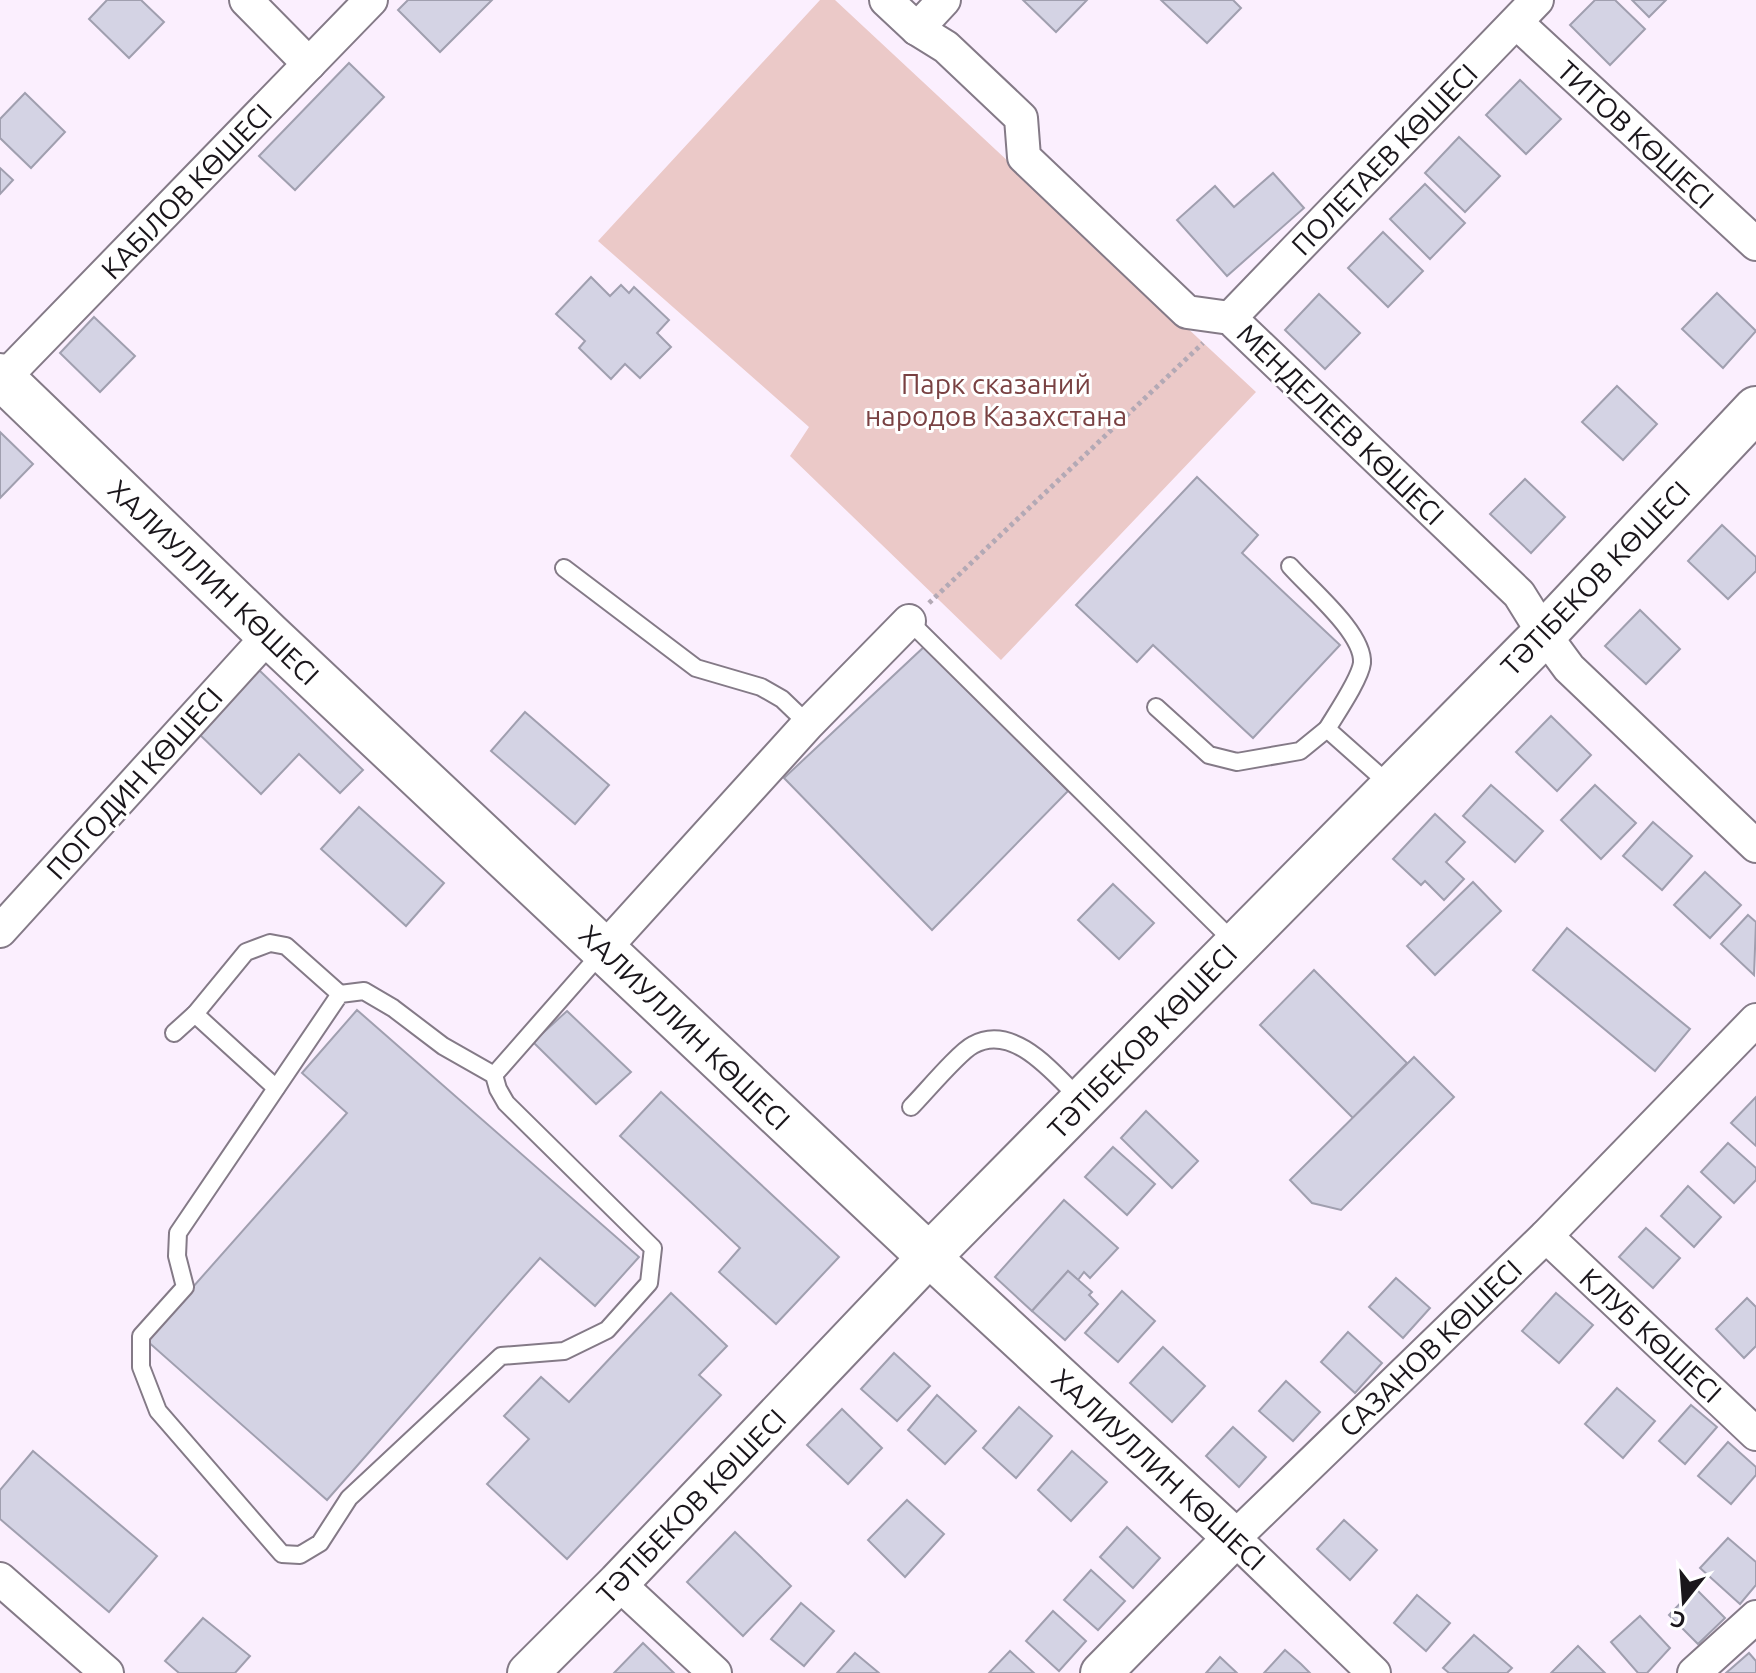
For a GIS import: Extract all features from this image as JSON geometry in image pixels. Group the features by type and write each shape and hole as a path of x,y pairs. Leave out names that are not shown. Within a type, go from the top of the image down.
{"main road":[{"name":"ХАЛИУЛЛИН КӨШЕСІ","path":"1,379 929,1256"},
{"name":"ТӘТІБЕКОВ КӨШЕСІ","path":"929,1256 1544,634 1756,409"}],"street":[{"path":"246,0 309,64"},
{"name":"КАБІЛОВ КӨШЕСІ","path":"1,379 371,0"},
{"name":"МЕНДЕЛЕЕВ КӨШЕСІ","path":"886,0 917,29 946,47 1021,118 1024,157 1187,312 1230,318 1519,594 1569,668 1756,846"},
{"path":"917,29 944,0"},
{"name":"ТИТОВ КӨШЕСІ","path":"1527,12 1756,244"},
{"name":"ПОЛЕТАЕВ КӨШЕСІ","path":"1230,318 1527,12"},
{"path":"604,949 808,724 909,621"},
{"name":"ПОГОДИН КӨШЕСІ","path":"0,931 269,635"},
{"name":"САЗАНОВ КӨШЕСІ","path":"1101,1673 1234,1538 1546,1236 1756,1020"},
{"name":"КЛУБ КӨШЕСІ","path":"1546,1236 1756,1434"},
{"name":"ХАЛИУЛЛИН КӨШЕСІ","path":"929,1256 1234,1538 1374,1673"},
{"name":"ТӘТІБЕКОВ КӨШЕСІ","path":"528,1673 618,1583 929,1256"},
{"path":"618,1583 715,1673"},
{"path":"4,1590 107,1673"},
{"path":"1694,1673 1756,1617"}],"lane":[{"path":"1156,707 1209,755 1237,762 1300,751 1327,729 1350,692 1362,663 1355,637 1290,566"},
{"path":"564,568 696,668 761,687 782,699 808,724"},
{"path":"909,621 1236,944"},
{"path":"1327,729 1391,787"},
{"path":"174,1033 195,1014 246,952 270,943 286,946 340,994"},
{"path":"494,1075 604,949"},
{"path":"364,991 393,1008 443,1046 494,1075 506,1103 653,1248 649,1283 607,1330 564,1351 501,1356 349,1498 320,1543 300,1555 282,1554 158,1411 141,1367 141,1336 185,1287 177,1256 178,1233 340,994 364,991"},
{"path":"195,1014 276,1088"},
{"path":"911,1107 972,1045 998,1038 1020,1046 1083,1101"}],"path":[{"path":"909,621 1230,318"}],"green space":[{"name":"Парк сказаний народов Казахстана","path":"820,0 835,0 1256,392 1001,660 790,456 809,427 598,241"}],"building":[{"path":"107,0 141,0 164,22 129,58 89,19"},
{"path":"408,0 492,0 440,52 398,10"},
{"path":"1023,0 1087,0 1056,32"},
{"path":"1161,0 1233,0 1241,8 1207,43"},
{"path":"1595,0 1615,0 1645,29 1610,65 1570,25"},
{"path":"1632,0 1666,0 1649,17"},
{"path":"349,63 384,97 295,190 259,156"},
{"path":"1520,80 1561,119 1526,154 1486,115"},
{"path":"25,93 65,132 31,168 0,138 0,119"},
{"path":"1459,137 1500,176 1465,212 1425,173"},
{"path":"0,168 13,180 0,194"},
{"path":"1273,173 1304,208 1227,276 1177,220 1215,186 1234,207"},
{"path":"1425,184 1465,223 1430,259 1390,219"},
{"path":"1383,232 1423,271 1388,307 1348,268"},
{"path":"591,277 610,296 621,285 629,293 634,287 669,320 657,333 671,347 640,378 625,364 611,379 579,348 585,341 556,314"},
{"path":"1717,293 1756,331 1723,368 1682,329"},
{"path":"1319,294 1360,333 1325,369 1285,330"},
{"path":"94,317 135,356 100,392 60,353"},
{"path":"1617,386 1657,424 1623,460 1582,422"},
{"path":"0,432 33,464 0,498"},
{"path":"1197,477 1258,535 1242,553 1340,645 1253,738 1153,645 1137,662 1076,605"},
{"path":"1525,479 1565,517 1531,553 1490,514"},
{"path":"1722,525 1756,557 1756,571 1728,599 1688,561"},
{"path":"1640,610 1680,649 1646,684 1605,646"},
{"path":"925,646 1068,791 932,930 784,778"},
{"path":"259,670 363,770 340,793 299,754 261,794 198,733"},
{"path":"525,712 609,785 575,824 491,751"},
{"path":"1551,716 1591,755 1557,791 1516,752"},
{"path":"1491,785 1543,831 1515,862 1463,816"},
{"path":"1595,785 1636,823 1601,859 1561,820"},
{"path":"359,807 444,883 406,926 321,849"},
{"path":"1435,814 1465,842 1446,862 1464,879 1444,900 1425,881 1421,885 1393,859"},
{"path":"1653,822 1692,856 1662,890 1623,856"},
{"path":"1705,872 1741,905 1710,938 1674,905"},
{"path":"1473,882 1501,911 1435,975 1407,946"},
{"path":"1113,884 1154,923 1119,959 1078,920"},
{"path":"1748,915 1756,922 1754,975 1721,944"},
{"path":"1567,928 1690,1029 1655,1071 1533,970"},
{"path":"1314,970 1407,1063 1353,1118 1260,1025"},
{"path":"357,1010 639,1257 595,1306 540,1258 327,1500 146,1340 347,1113 302,1073"},
{"path":"567,1011 631,1072 596,1104 533,1042"},
{"path":"1414,1057 1454,1097 1341,1210 1312,1203 1290,1180"},
{"path":"661,1092 839,1257 776,1324 719,1272 740,1248 620,1136"},
{"path":"1756,1097 1756,1146 1731,1123"},
{"path":"1146,1111 1198,1161 1172,1188 1121,1138"},
{"path":"1728,1143 1756,1168 1756,1180 1734,1203 1701,1172"},
{"path":"1113,1147 1155,1184 1127,1215 1085,1177"},
{"path":"1688,1186 1721,1217 1694,1247 1661,1216"},
{"path":"1064,1200 1118,1248 1090,1278 1084,1272 1078,1280 1068,1271 1032,1311 995,1277"},
{"path":"1646,1228 1680,1258 1653,1288 1619,1257"},
{"path":"1068,1271 1092,1292 1089,1295 1098,1304 1065,1340 1032,1311"},
{"path":"1396,1278 1430,1308 1403,1338 1369,1307"},
{"path":"1122,1291 1155,1321 1118,1362 1085,1333"},
{"path":"671,1293 727,1346 699,1375 721,1395 567,1559 487,1484 529,1439 504,1416 541,1377 569,1402"},
{"path":"1556,1293 1593,1325 1559,1363 1522,1331"},
{"path":"1747,1298 1756,1307 1756,1346 1744,1358 1716,1329"},
{"path":"1348,1332 1382,1363 1355,1393 1321,1362"},
{"path":"1163,1347 1205,1386 1172,1422 1130,1383"},
{"path":"894,1353 930,1386 897,1421 861,1389"},
{"path":"1286,1381 1320,1412 1293,1441 1259,1411"},
{"path":"1617,1388 1655,1421 1623,1458 1585,1424"},
{"path":"937,1395 976,1431 945,1464 908,1430"},
{"path":"1691,1405 1717,1427 1685,1464 1659,1441"},
{"path":"1019,1407 1052,1436 1016,1478 983,1448"},
{"path":"842,1409 882,1448 848,1484 807,1445"},
{"path":"1233,1427 1266,1457 1239,1487 1206,1456"},
{"path":"1728,1442 1756,1467 1756,1475 1731,1504 1698,1476"},
{"path":"33,1451 157,1556 109,1612 0,1519 0,1490"},
{"path":"1072,1451 1107,1482 1071,1521 1038,1490"},
{"path":"907,1500 944,1534 905,1577 868,1540"},
{"path":"1344,1520 1377,1550 1350,1580 1317,1549"},
{"path":"1127,1527 1160,1558 1133,1588 1100,1557"},
{"path":"735,1532 791,1586 743,1636 687,1582"},
{"path":"1728,1538 1756,1562 1756,1585 1740,1604 1700,1568"},
{"path":"1091,1570 1125,1601 1098,1630 1064,1600"},
{"path":"1695,1588 1725,1618 1698,1644 1669,1615"},
{"path":"1417,1595 1450,1623 1426,1651 1394,1623"},
{"path":"801,1603 834,1631 804,1666 771,1639"},
{"path":"1053,1611 1086,1641 1059,1671 1026,1641"},
{"path":"1640,1616 1670,1648 1647,1673 1638,1673 1611,1642"},
{"path":"203,1618 250,1656 235,1673 179,1673 165,1661"},
{"path":"1474,1635 1512,1668 1507,1673 1449,1673 1443,1668"},
{"path":"643,1643 674,1673 614,1673"},
{"path":"1578,1646 1605,1673 1551,1673"},
{"path":"1285,1650 1301,1664 1310,1673 1264,1673"},
{"path":"1010,1651 1034,1673 989,1673"},
{"path":"855,1653 879,1673 837,1673"},
{"path":"1749,1653 1756,1661 1756,1673 1726,1673"},
{"path":"1220,1657 1237,1673 1206,1673"}]}
